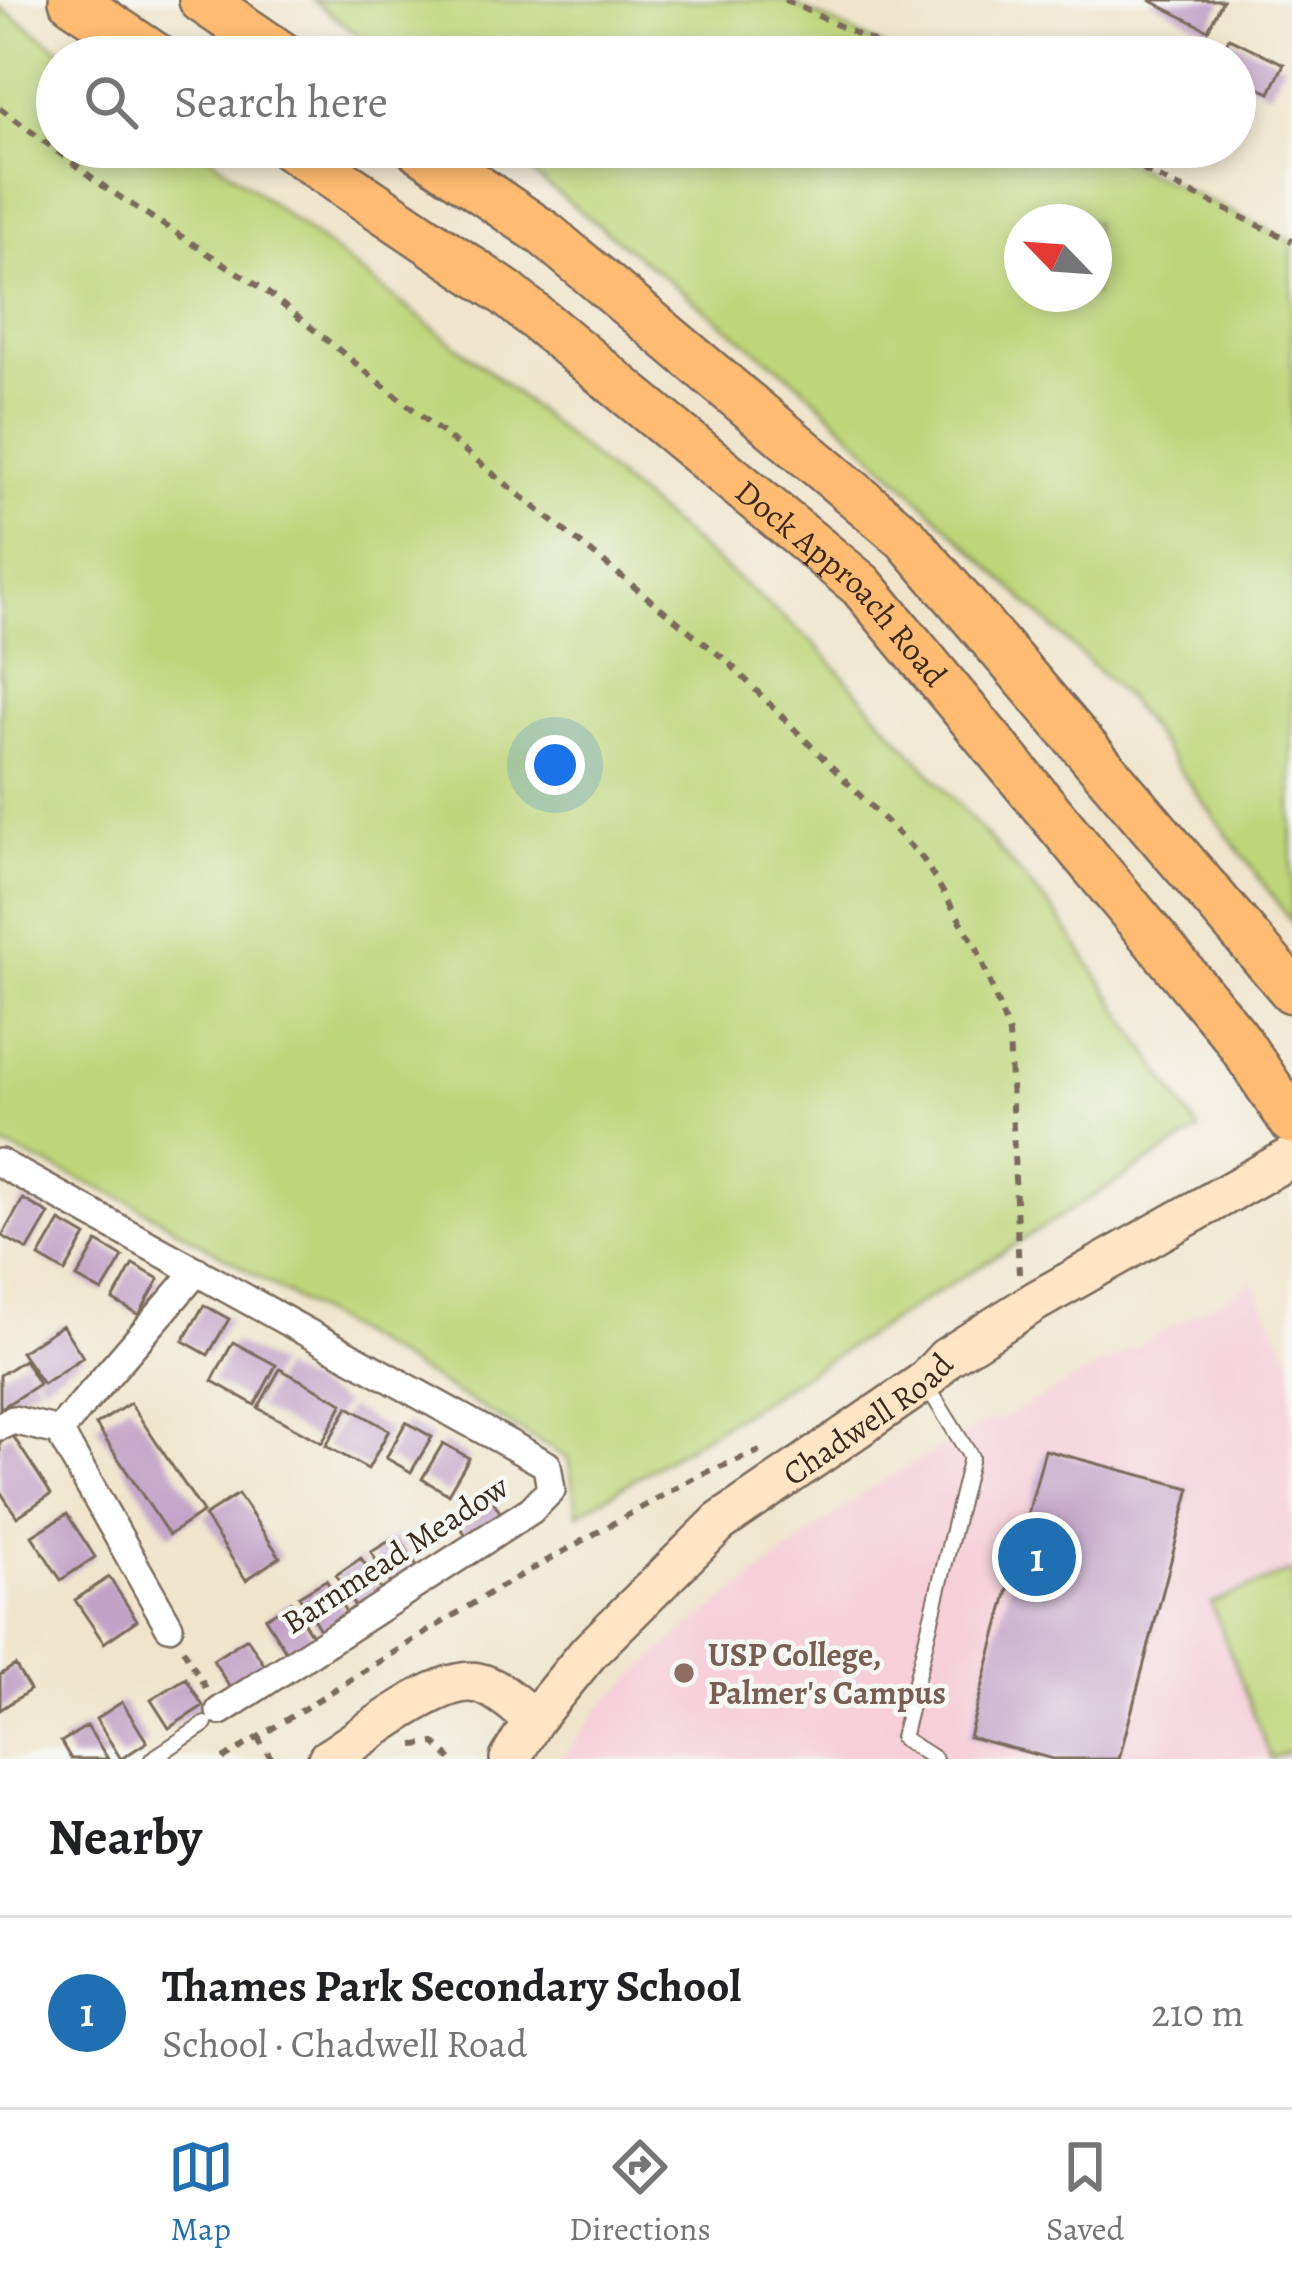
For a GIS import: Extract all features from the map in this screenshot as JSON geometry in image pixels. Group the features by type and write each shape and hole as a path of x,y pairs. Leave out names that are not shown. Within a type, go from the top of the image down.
{"highway":[{"path":"72,0 126,36"},
{"path":"202,0 254,36"},
{"name":"Dock Approach Road","path":"321,168 506,293 861,585 1234,1036 1292,1121"},
{"name":"Dock Approach Road","path":"448,168 545,234 906,538 1292,990"}],"main road":[{"name":"Chadwell Road","path":"510,1759 534,1719 633,1605 720,1522 924,1382 946,1358 994,1327 1292,1157"},
{"path":"328,1759 434,1693 463,1682 494,1690 534,1719"}],"street":[{"name":"Barnmead Meadow","path":"0,1163 547,1465 550,1490 531,1510 213,1717"},
{"path":"59,1431 196,1271"},
{"path":"0,1426 13,1420 59,1431 169,1626"}],"lane":[{"path":"924,1382 971,1457 902,1738 935,1759"},
{"path":"152,1759 213,1717"}],"path":[{"path":"785,0 861,36"},
{"path":"0,108 36,135"},
{"path":"80,168 263,289 728,662 923,859 977,948 1009,1034 1020,1280 1039,1269"},
{"path":"1138,168 1292,241"},
{"path":"223,1759 488,1594 697,1475 772,1446"},
{"path":"257,1737 272,1759"},
{"path":"405,1751 418,1743 435,1743 451,1759"}],"shaded area":[{"path":"1253,1282 1292,1360 1292,1759 562,1759 601,1707 676,1638 867,1490 985,1422 1008,1416"}],"green space":[{"path":"313,0 785,0 861,36 358,36"},
{"path":"0,7 41,36 36,36 36,168 225,168 483,366 815,644 1059,917 1199,1131 578,1514 568,1459 129,1201 0,1144"},
{"path":"526,168 1138,168 1292,241 1292,923 1128,700 801,385"},
{"path":"1292,1571 1292,1750 1271,1759 1211,1603"}],"building":[{"path":"1149,0 1223,0 1208,30"},
{"path":"1256,51 1284,64 1270,93 1256,87"},
{"path":"23,1199 49,1214 28,1250 2,1236"},
{"path":"60,1221 86,1236 65,1272 39,1257"},
{"path":"97,1242 123,1257 102,1292 77,1278"},
{"path":"133,1264 159,1279 139,1315 113,1300"},
{"path":"204,1305 229,1319 208,1355 183,1341"},
{"path":"62,1325 83,1357 43,1384 21,1352"},
{"path":"233,1342 276,1365 255,1405 212,1381"},
{"path":"24,1360 39,1384 0,1409 0,1375"},
{"path":"280,1369 343,1403 322,1443 258,1408"},
{"path":"130,1403 203,1512 169,1535 96,1425"},
{"path":"348,1407 389,1430 368,1469 326,1446"},
{"path":"406,1422 432,1437 411,1472 386,1458"},
{"path":"11,1433 51,1494 17,1517 0,1491 0,1440"},
{"path":"443,1443 469,1458 448,1494 422,1479"},
{"path":"1045,1450 1190,1488 1119,1759 1053,1759 969,1737"},
{"path":"238,1494 280,1557 246,1580 204,1516"},
{"path":"489,1494 504,1519 469,1541 454,1515"},
{"path":"67,1514 95,1557 61,1580 32,1536"},
{"path":"398,1536 423,1576 396,1592 371,1552"},
{"path":"361,1558 386,1598 360,1615 336,1575"},
{"path":"109,1577 137,1620 104,1643 75,1600"},
{"path":"326,1580 351,1620 324,1636 299,1596"},
{"path":"291,1602 316,1642 290,1658 265,1618"},
{"path":"247,1638 265,1666 230,1688 213,1660"},
{"path":"15,1665 30,1690 0,1710 0,1675"},
{"path":"186,1678 203,1706 169,1728 151,1700"},
{"path":"122,1702 147,1742 121,1759 96,1719"},
{"path":"87,1726 108,1759 71,1759 61,1742"}],"place":[{"name":"Thames Park Secondary School","path":"1037,1557"},
{"name":"USP College, Palmer's Campus","path":"684,1673"}]}
